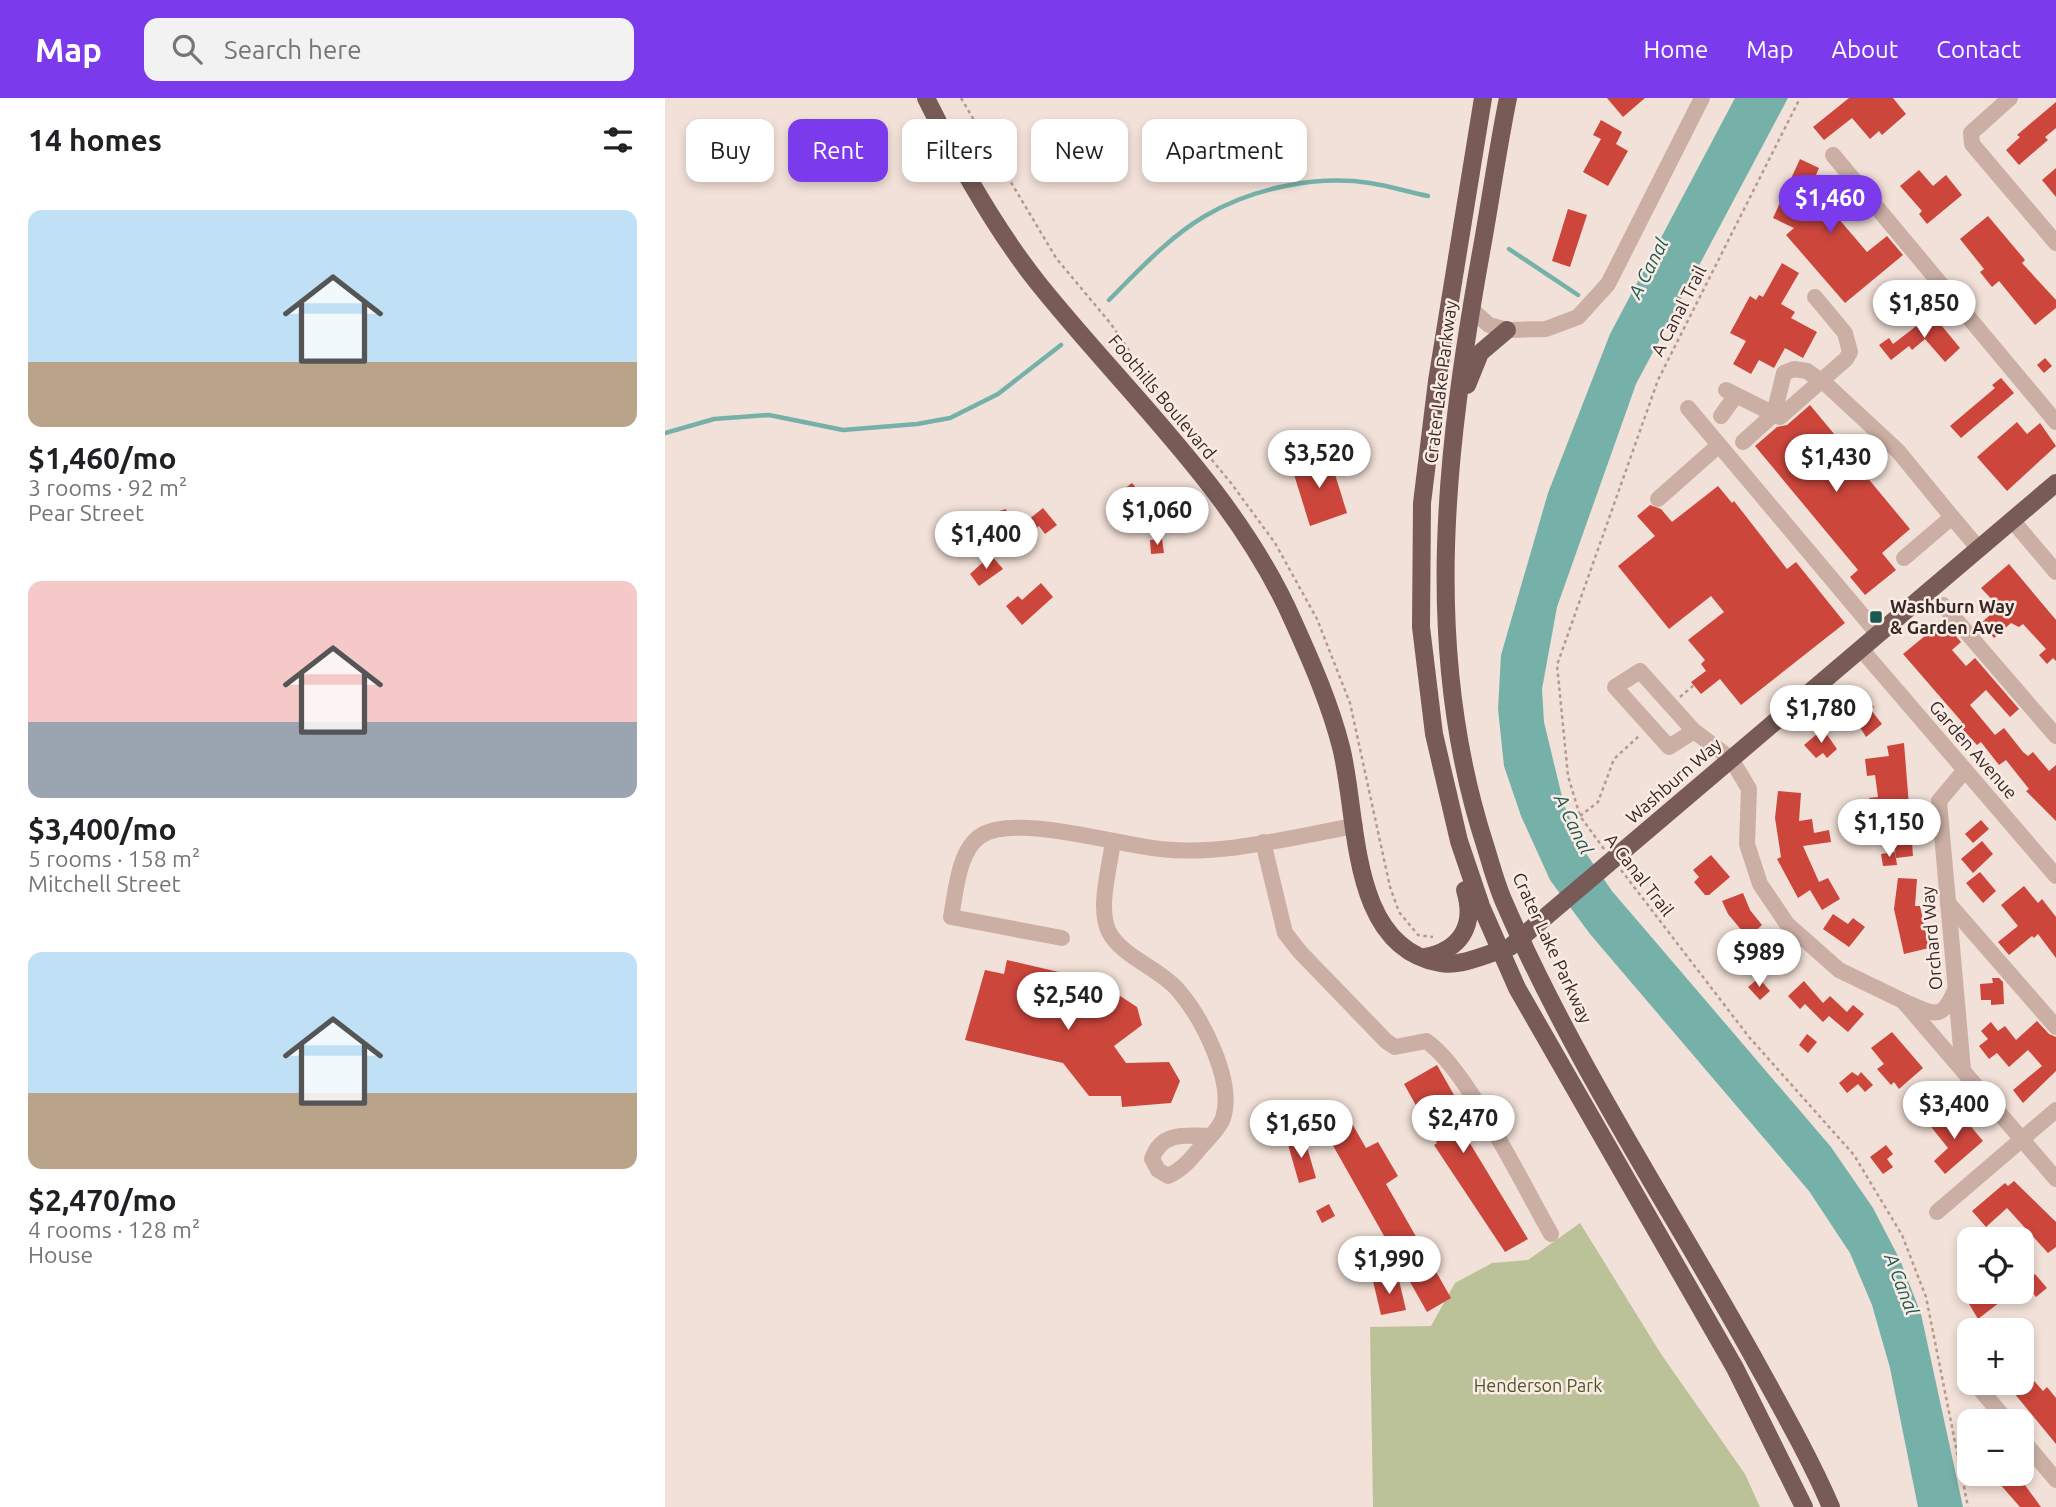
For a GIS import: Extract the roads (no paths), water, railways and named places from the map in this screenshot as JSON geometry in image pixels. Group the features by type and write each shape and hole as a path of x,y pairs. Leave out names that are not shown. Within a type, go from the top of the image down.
{"main road":[{"name":"Foothills Boulevard","path":"926,98 964,173 1013,249 1212,489 1243,530 1272,578 1326,699 1341,748 1367,894 1381,925 1395,943 1442,964 1510,945"},
{"name":"Crater Lake Parkway","path":"1483,98 1437,381 1423,503 1421,627 1434,734 1454,822 1481,905 1510,945 1586,1067 1715,1289 1814,1467 1831,1507"},
{"name":"Crater Lake Parkway","path":"1508,98 1471,309 1444,529 1445,621 1457,732 1469,797 1502,900 1523,1000 1735,1368 1804,1507"},
{"path":"1457,422 1480,353 1507,330"},
{"name":"Washburn Way","path":"1510,945 1613,861 2056,483"},
{"path":"1425,957 1435,955 1458,942 1468,925 1469,901 1455,852 1454,822"}],"street":[{"path":"1471,309 1489,326 1507,330 1546,329 1579,317 1608,284 1702,98"},
{"path":"2011,98 1971,133 1972,144 2056,243"},
{"path":"1833,155 2056,422"},
{"path":"1721,416 1731,393 1780,417 1822,382 1850,352 1845,333 1815,297"},
{"path":"1743,442 1774,414 1784,373 1794,369 1808,371 1898,451 1979,549"},
{"path":"1688,408 1878,634"},
{"path":"1658,499 1719,445"},
{"path":"1904,558 1952,517"},
{"path":"2012,520 2056,572"},
{"path":"1943,604 2056,736"},
{"name":"Garden Avenue","path":"1861,649 2056,876"},
{"path":"1694,731 1669,747 1615,687 1640,671 1694,731 1731,760 1749,789 1747,845 1751,858 1760,884 1787,924 1839,970 1935,1014 1942,1013 1947,1008 1955,988"},
{"name":"Orchard Way","path":"1963,1070 1939,801 1965,770"},
{"path":"1062,938 951,917 961,867 972,844 982,835 999,827 1022,827 1203,852 1355,826"},
{"path":"1113,841 1105,911 1108,929 1115,940 1156,969 1178,990 1215,1051 1224,1084 1223,1119 1210,1136"},
{"path":"1263,842 1285,933 1386,1041 1395,1047 1426,1041 1436,1048 1460,1078 1551,1234"},
{"path":"1948,903 2056,1027"},
{"path":"1903,1001 2056,1179"},
{"path":"1937,1212 2056,1110"},
{"path":"1985,1395 1997,1409"},
{"path":"2034,1454 2056,1480"}],"water":[{"name":"A Canal","path":"1735,98 1788,98 1636,384 1557,607 1542,689 1544,722 1564,805 1585,852 1612,891 1831,1147 1873,1208 1900,1260 1921,1314 1963,1507 1918,1507 1890,1368 1872,1305 1850,1253 1809,1191 1590,934 1550,880 1521,816 1504,766 1498,709 1501,655 1548,493 1610,334"}],"waterway":[{"path":"1109,300 1154,255 1192,224 1223,206 1264,191 1307,183 1350,181 1377,184 1428,196"},
{"path":"1509,249 1578,295"},
{"path":"665,433 714,419 769,415 843,430 917,424 950,418 998,394 1061,345"}],"place":[{"name":"Washburn Way & Garden Ave","path":"1876,617"}],"park label":[{"name":"Henderson Park","path":"1538,1386"}]}
